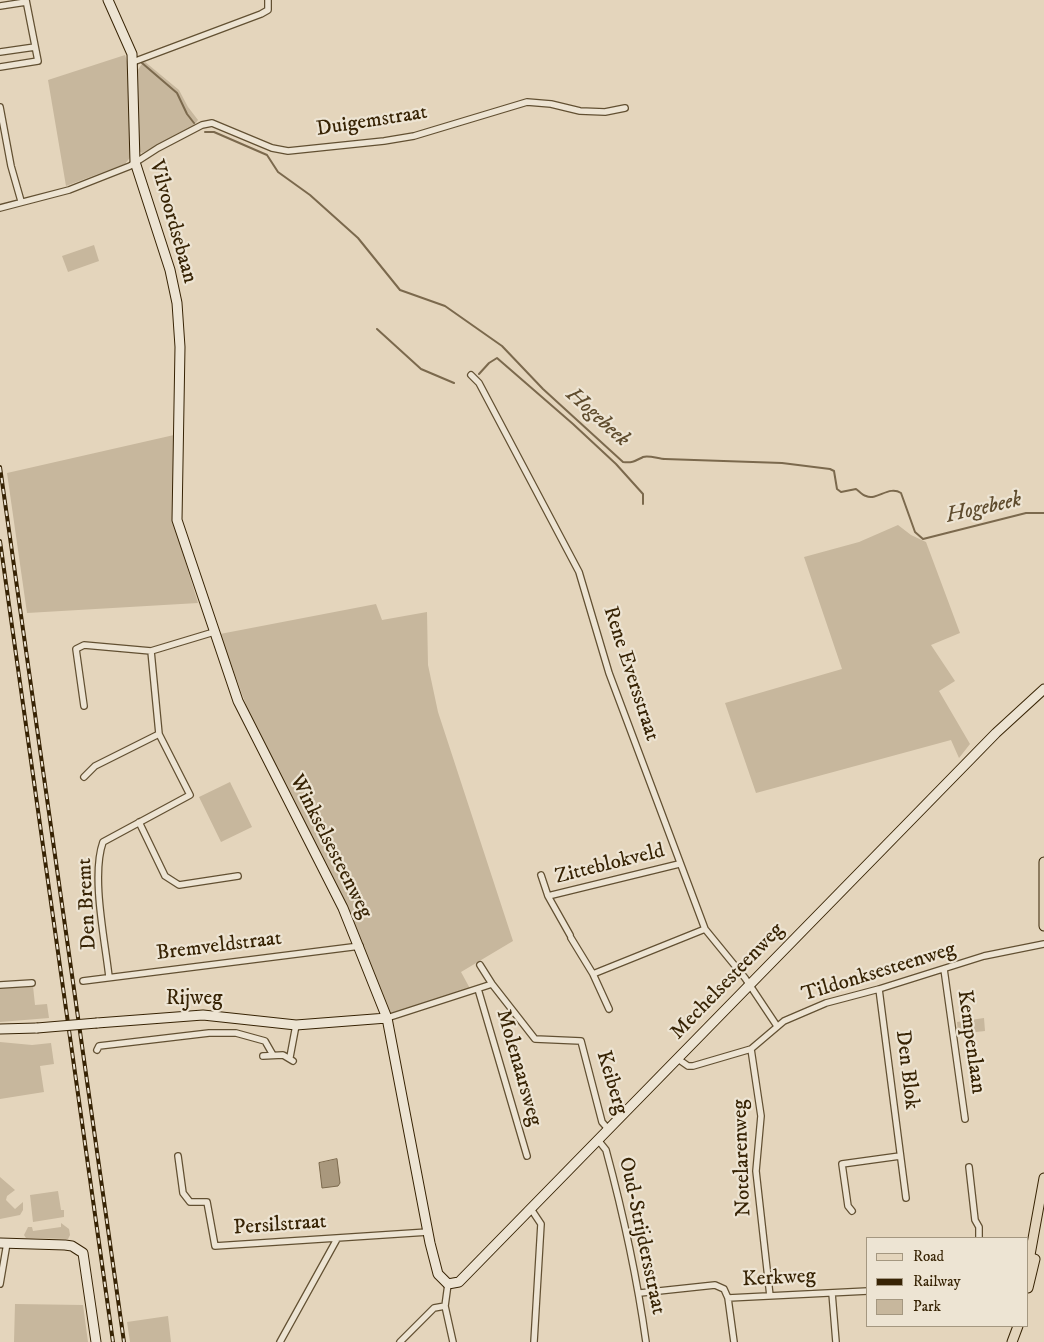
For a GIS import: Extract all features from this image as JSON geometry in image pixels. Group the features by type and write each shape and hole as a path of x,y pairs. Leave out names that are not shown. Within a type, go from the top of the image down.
{"main road":[{"path":"1044,862 1044,926"},
{"path":"1029,1260 1044,1178"},
{"path":"1029,1283 1044,1208"},
{"path":"1008,1342 1012,1327"},
{"path":"1012,1342 1018,1327"}],"street":[{"name":"Vilvoordsebaan","path":"108,0 130,48 133,62 135,162 170,270 177,303 180,346 178,428"},
{"path":"133,62 268,10 268,0"},
{"path":"0,6 26,1 38,61 0,67"},
{"path":"0,52 35,48"},
{"name":"Duigemstraat","path":"0,208 68,190 130,166 193,130 212,123 272,148 288,150 384,141 414,136 527,102 551,104 580,111 605,112 625,108"},
{"path":"0,107 11,166 21,201"},
{"name":"Rene Eversstraat","path":"471,375 479,383 579,572 609,673 704,929 750,986 777,1026"},
{"name":"Winkselsesteenweg","path":"178,428 177,520 238,701 343,908 360,946 387,1018 428,1232 438,1274 448,1284"},
{"path":"84,706 76,649 84,645 151,651 214,632"},
{"name":"Den Bremt","path":"109,977 100,892 100,851 103,842 190,795 159,734 151,651"},
{"name":"Mechelsesteenweg","path":"448,1284 460,1282 1044,684"},
{"name":"Mechelsesteenweg","path":"1031,699 1044,689"},
{"path":"84,777 95,766 159,734"},
{"path":"139,822 165,876 179,885 238,876"},
{"name":"Zitteblokveld","path":"548,896 679,864"},
{"name":"Zitteblokveld","path":"541,874 548,896 593,974 609,1009"},
{"path":"593,974 704,929"},
{"name":"Tildonksesteenweg","path":"678,1058 688,1066 693,1066 751,1050 777,1026 826,1002 879,989 992,954 1044,944"},
{"name":"Bremveldstraat","path":"83,980 360,946"},
{"name":"Keiberg","path":"480,965 492,984 535,1039 581,1041 602,1122 609,1130"},
{"name":"Kempenlaan","path":"944,969 965,1118"},
{"path":"0,985 32,983"},
{"path":"387,1018 492,984"},
{"name":"Molenaarsweg","path":"478,989 527,1156"},
{"name":"Den Blok","path":"879,989 906,1198"},
{"name":"Rijweg","path":"0,1029 37,1028 203,1015 296,1025 387,1018"},
{"path":"264,1056 273,1055 292,1059 296,1025"},
{"path":"97,1050 98,1046 209,1033 236,1033 265,1041 273,1055"},
{"name":"Notelarenweg","path":"751,1050 760,1116 756,1171 770,1296"},
{"name":"Oud-Strijdersstraat","path":"598,1140 604,1146 608,1156 640,1293 646,1342"},
{"name":"Persilstraat","path":"178,1156 184,1193 190,1202 207,1202 215,1246 428,1232"},
{"path":"852,1211 848,1206 842,1164 900,1156"},
{"path":"969,1167 975,1220 979,1227 979,1237"},
{"path":"531,1209 541,1224 534,1342"},
{"path":"280,1342 337,1239"},
{"path":"0,1284 4,1243 65,1245 77,1249 83,1253 85,1259 96,1342"},
{"path":"77,1249 92,1342"},
{"path":"448,1284 445,1306 453,1342"},
{"name":"Kerkweg","path":"640,1293 715,1285 724,1289 728,1298 866,1291"},
{"path":"832,1293 836,1342"},
{"path":"728,1298 734,1342"},
{"path":"400,1342 434,1308 445,1306"}],"green space":[{"path":"125,55 129,67 132,155 125,164 66,186 48,80"},
{"path":"144,61 179,90 198,120 193,127 142,153 137,150 137,71"},
{"path":"94,245 99,261 68,272 62,256"},
{"path":"174,435 173,521 198,603 27,613 7,473"},
{"path":"898,525 911,535 926,542 960,633 931,645 955,681 939,691 970,744 959,758 951,740 756,793 725,703 842,669 804,557 859,542"},
{"path":"376,604 382,620 427,612 428,665 438,712 513,941 461,972 473,994 470,989 391,1014 354,922 250,716 220,634"},
{"path":"230,782 252,827 221,842 199,797"},
{"path":"33,986 35,1005 47,1004 49,1018 0,1022 0,988"},
{"path":"984,1018 985,1031 958,1034 957,1022"},
{"path":"0,1042 32,1045 51,1043 54,1064 40,1066 44,1092 0,1099"},
{"path":"0,1177 15,1190 7,1196 6,1200 15,1209 23,1202 23,1210 20,1215 0,1219"},
{"path":"58,1191 61,1210 64,1210 64,1217 33,1222 30,1195"},
{"path":"61,1223 69,1229 70,1235 68,1239 26,1238 24,1235 28,1227 32,1227 33,1231 61,1227"},
{"path":"15,1304 83,1305 88,1342 14,1342"},
{"path":"168,1316 171,1342 130,1342 127,1322"}],"shaded area":[{"path":"337,1159 340,1183 338,1186 322,1188 319,1163"}],"waterway":[{"name":"Hogebeek","path":"142,63 177,93 187,114 194,123"},
{"name":"Hogebeek","path":"205,132 214,132 267,155 278,172 310,195 358,238 400,290 445,306 502,346 543,389 623,462 632,462 648,456 665,459 782,463 830,469 834,471 837,489 841,492 856,489 863,495 870,497 892,491 901,493 915,532 923,539 1026,513 1044,513"},
{"path":"377,329 421,369 454,383"},
{"path":"479,374 489,363 497,358 616,464 643,494 643,504"}],"railway":[{"path":"0,467 124,1342"},
{"path":"0,541 113,1342"}]}
